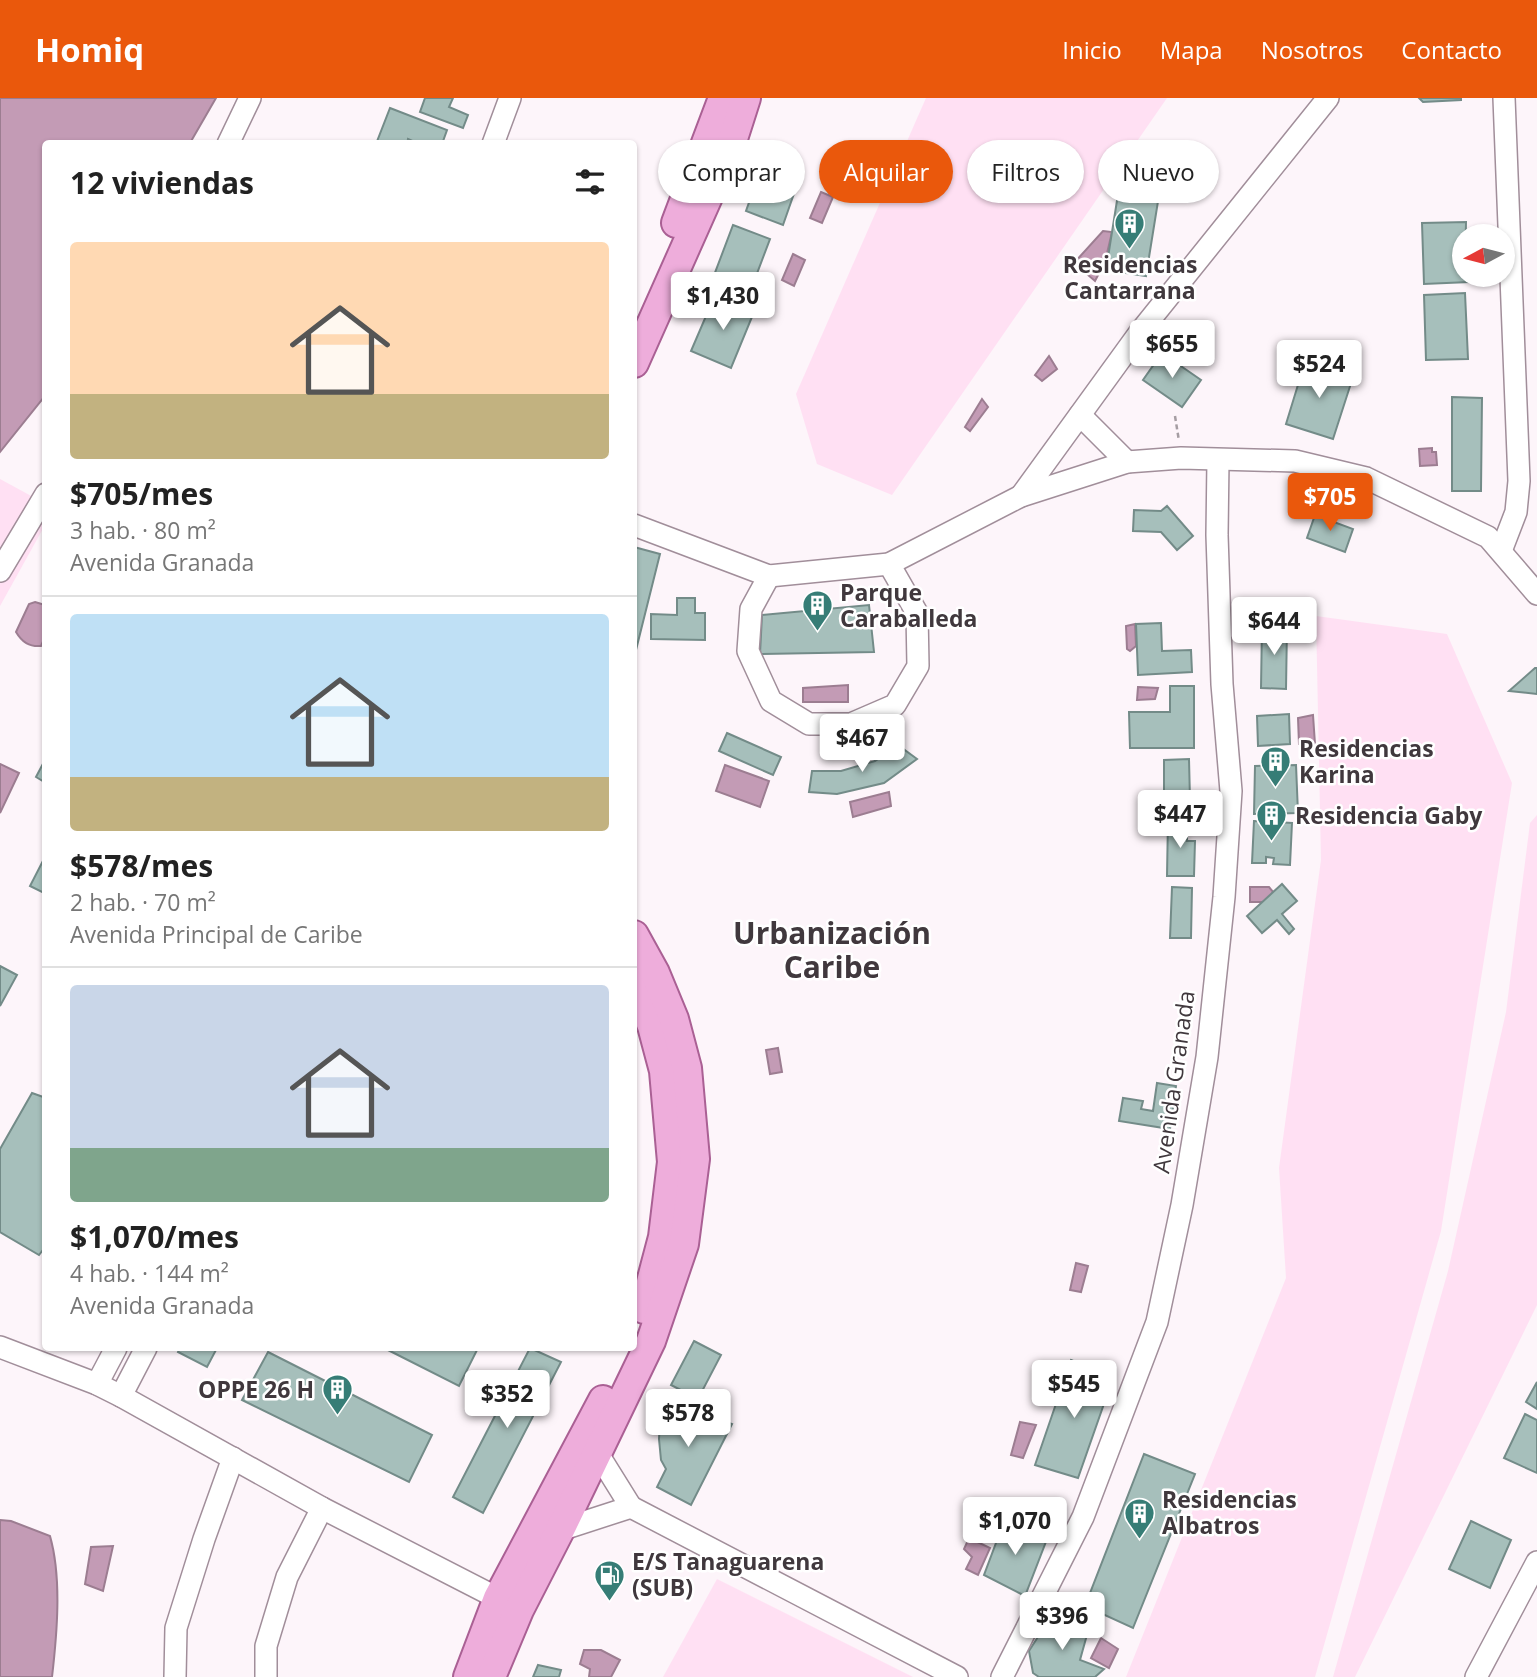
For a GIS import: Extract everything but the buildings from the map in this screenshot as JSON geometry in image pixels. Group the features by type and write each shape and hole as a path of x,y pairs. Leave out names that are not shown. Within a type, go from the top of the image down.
{"main road":[{"path":"637,311 683,209 723,98"},
{"path":"637,356 731,145 746,98"},
{"path":"637,940 655,973 674,1019 687,1068 695,1158 684,1244 637,1339"},
{"path":"637,989 652,1026 664,1071 672,1162 663,1237 637,1339"},
{"path":"468,1677 509,1604 631,1351"},
{"path":"491,1677 509,1604 560,1530 598,1454 633,1351"}],"street":[{"path":"230,140 250,98"},
{"path":"494,140 510,98"},
{"path":"1021,496 1140,332 1328,98"},
{"path":"1501,551 1516,512 1519,481 1504,98"},
{"path":"1080,415 1127,462"},
{"path":"637,526 769,576 889,564 1021,496 1127,462 1181,458 1295,461 1366,478 1488,537 1537,594"},
{"name":"Avenida Granada","path":"1002,1677 1083,1517 1157,1322 1182,1205 1206,1058 1224,897 1231,791 1222,684 1217,535 1218,460"},
{"path":"0,571 42,501"},
{"path":"769,576 751,609 748,651 771,701 809,723 851,724 895,705 918,666 917,613 889,564"},
{"path":"0,1347 97,1384 121,1396 322,1508 509,1604"},
{"path":"97,1384 114,1351"},
{"path":"121,1396 144,1351"},
{"path":"598,1454 631,1507 957,1677"},
{"path":"175,1677 176,1628 233,1458"},
{"path":"560,1530 631,1507"},
{"path":"265,1677 266,1646 287,1577 322,1508"},
{"path":"1476,1677 1537,1562"}],"path":[{"path":"1175,416 1181,458"}],"shaded area":[{"path":"0,98 216,98 192,140 42,140 42,400 0,452"},
{"path":"926,98 1167,98 1138,140 1098,140 1098,198 892,495 817,464 796,394 880,203 953,203 953,140 908,140"},
{"path":"819,197 819,203 830,203 822,223 810,218"},
{"path":"1103,231 1112,232 1105,262 1095,281 1074,263"},
{"path":"793,254 805,260 794,286 782,280"},
{"path":"1049,356 1057,369 1042,381 1035,375"},
{"path":"982,399 988,407 970,431 965,427"},
{"path":"1432,448 1432,452 1436,452 1437,465 1420,466 1419,449"},
{"path":"0,479 42,502 42,530 0,606"},
{"path":"1295,600 1294,614 1249,614 1250,601"},
{"path":"29,604 42,604 41,646 26,643 16,632"},
{"path":"1316,616 1447,634 1512,783 1441,1231 1315,1677 1126,1677 1286,1278 1279,1168 1321,860"},
{"path":"1135,624 1136,646 1130,651 1127,649 1126,626"},
{"path":"848,685 848,702 803,702 803,688"},
{"path":"1138,687 1158,688 1155,699 1137,700"},
{"path":"1313,715 1315,744 1299,744 1298,718"},
{"path":"0,764 19,773 0,813"},
{"path":"725,765 769,781 760,807 716,791"},
{"path":"889,792 891,806 853,817 850,802"},
{"path":"1537,815 1537,1305 1355,1677 1333,1677 1448,1271 1506,1012 1530,823"},
{"path":"1250,887 1269,887 1274,893 1265,902 1250,902"},
{"path":"778,1048 782,1072 770,1074 766,1050"},
{"path":"1076,1263 1088,1266 1081,1292 1070,1290"},
{"path":"1020,1422 1036,1425 1023,1458 1011,1455"},
{"path":"0,1520 11,1521 50,1536 57,1588 52,1677 0,1677"},
{"path":"969,1538 990,1548 978,1575 966,1569 972,1557 964,1549"},
{"path":"113,1546 103,1591 85,1584 91,1547"},
{"path":"717,1579 913,1677 663,1677"},
{"path":"1101,1638 1118,1649 1109,1668 1091,1658"},
{"path":"584,1650 601,1650 620,1660 611,1677 589,1677 590,1669 580,1664"}],"place":[{"name":"Residencias Cantarrana","path":"1130,251"},
{"name":"Parque Caraballeda","path":"817,633"},
{"name":"Residencias Karina","path":"1276,789"},
{"name":"Residencia Gaby","path":"1272,843"},
{"name":"OPPE 26 H","path":"337,1417"},
{"name":"Residencias Albatros","path":"1139,1540"},
{"name":"E/S Tanaguarena (SUB)","path":"609,1602"}],"district":[{"name":"Urbanización Caribe","path":"832,951"}]}
